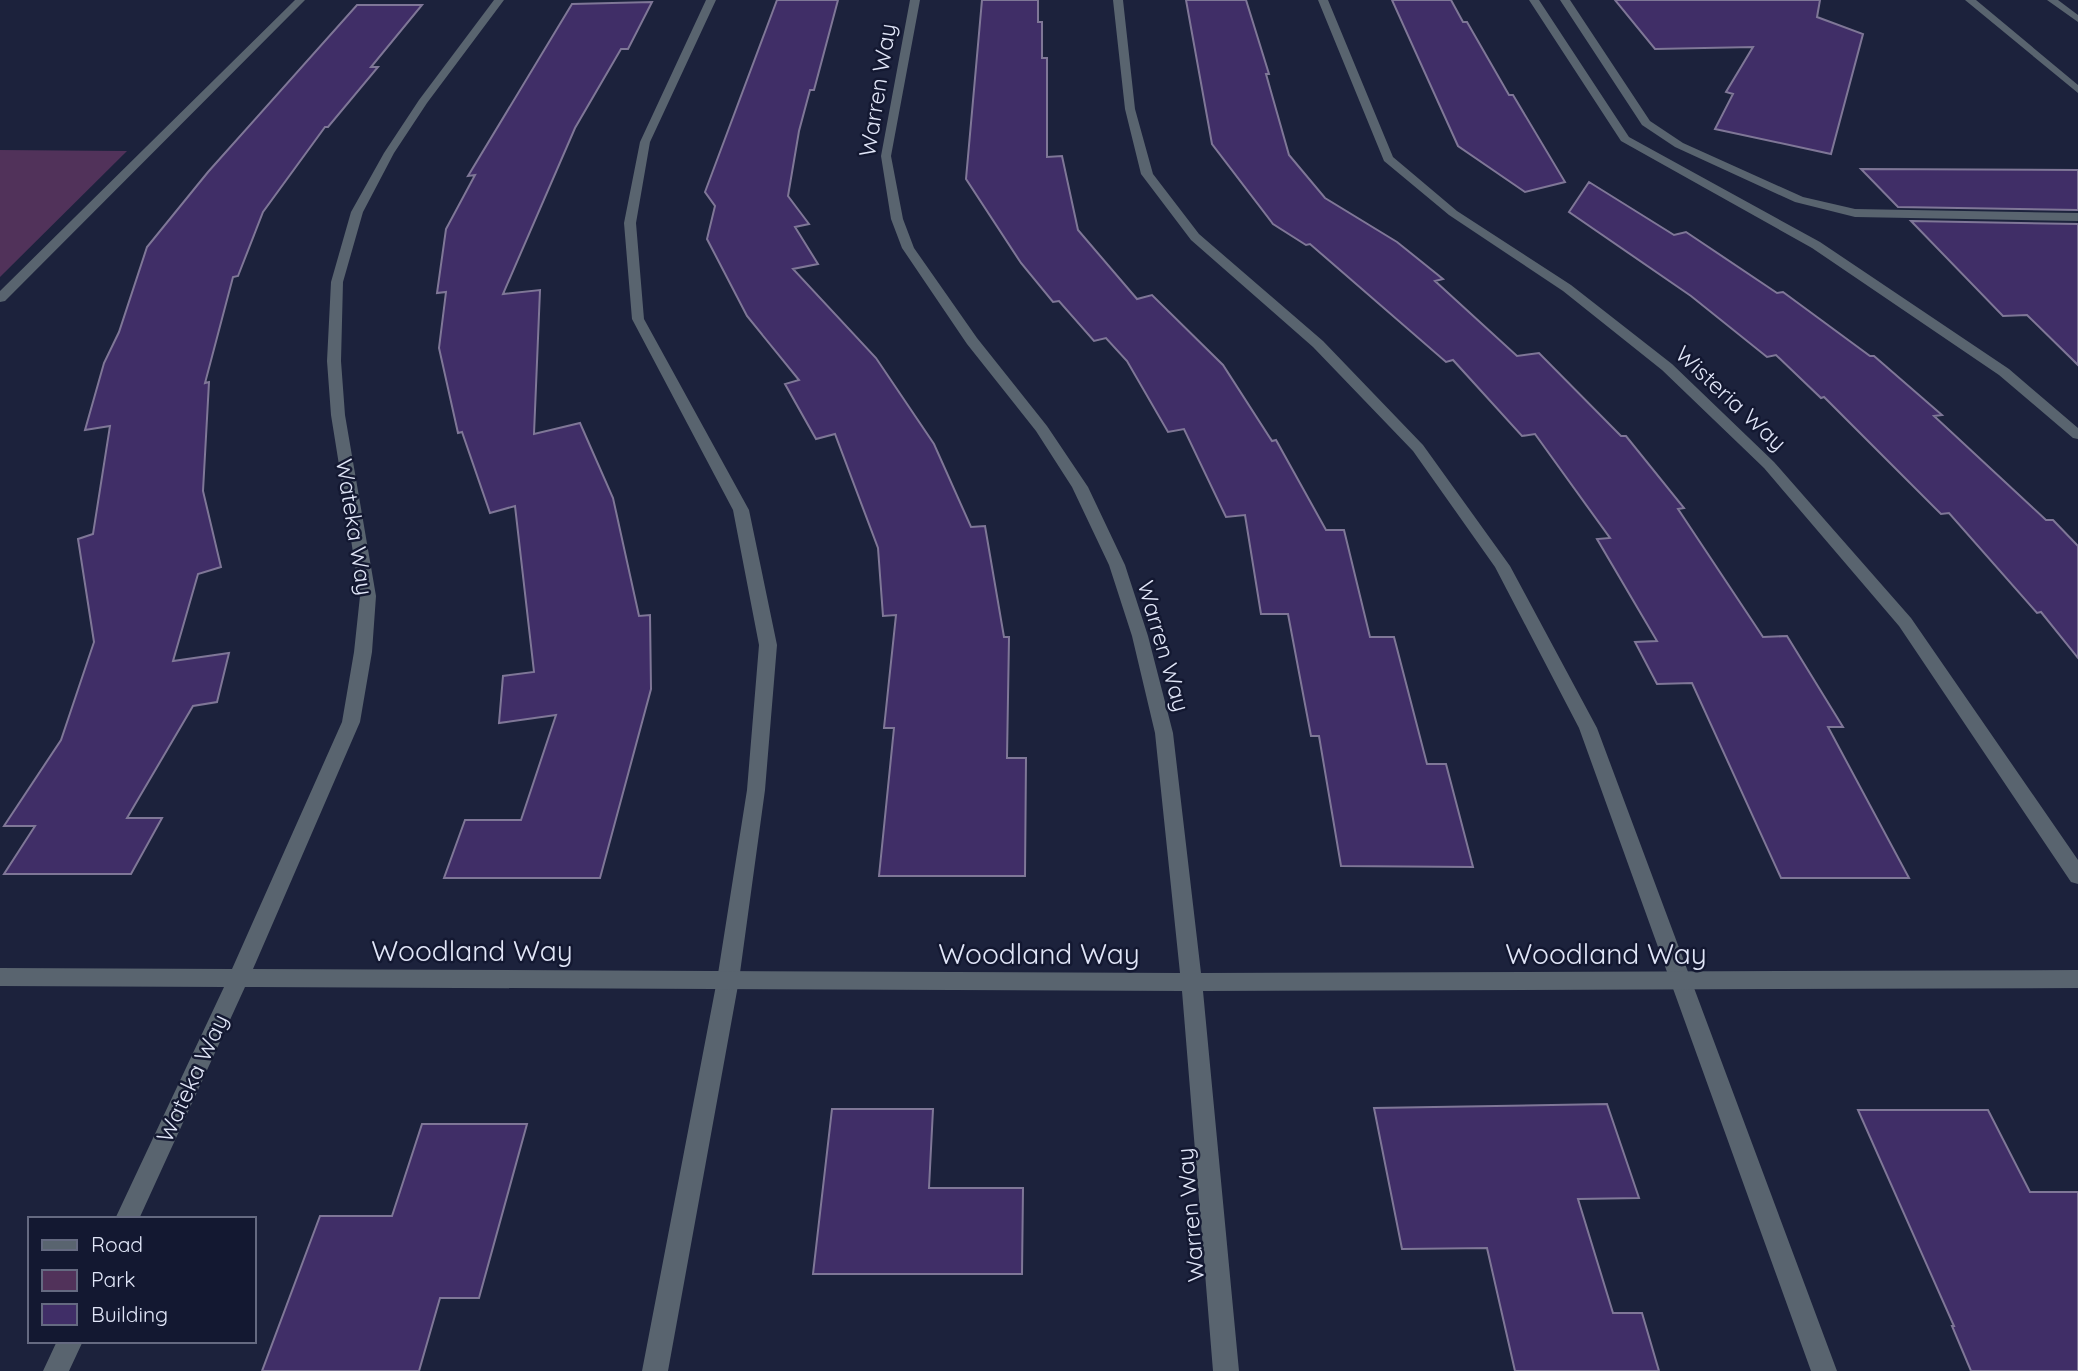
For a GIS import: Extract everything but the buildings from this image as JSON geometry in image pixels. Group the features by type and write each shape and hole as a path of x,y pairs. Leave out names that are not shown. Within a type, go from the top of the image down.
{"street":[{"path":"0,298 300,0"},
{"name":"Wateka Way","path":"128,1217 239,977 351,722 363,652 368,596 338,415 334,361 337,282 357,212 389,153 499,0"},
{"path":"655,1371 728,980 756,790 768,645 741,510 638,319 630,223 645,142 711,0"},
{"name":"Warren Way","path":"915,0 886,156 897,219 908,248 972,341 1042,429 1072,475 1117,565 1140,636 1164,733 1192,982 1226,1371"},
{"path":"1118,0 1130,109 1147,174 1195,237 1318,344 1418,448 1502,566 1588,728 1824,1371"},
{"name":"Wisteria Way","path":"1322,0 1388,159 1453,213 1567,288 1657,359 1769,464 1905,622 2078,876"},
{"path":"1534,0 1625,139 1816,245 2004,372 2078,435"},
{"path":"1565,0 1646,123 1679,145 1799,200 1855,213 2078,217"},
{"path":"1970,0 2078,90"},
{"path":"2052,0 2078,19"},
{"name":"Woodland Way","path":"0,977 1192,982 2078,979"},
{"path":"56,1371 69,1343"}],"green space":[{"path":"0,150 127,151 0,277"}]}
